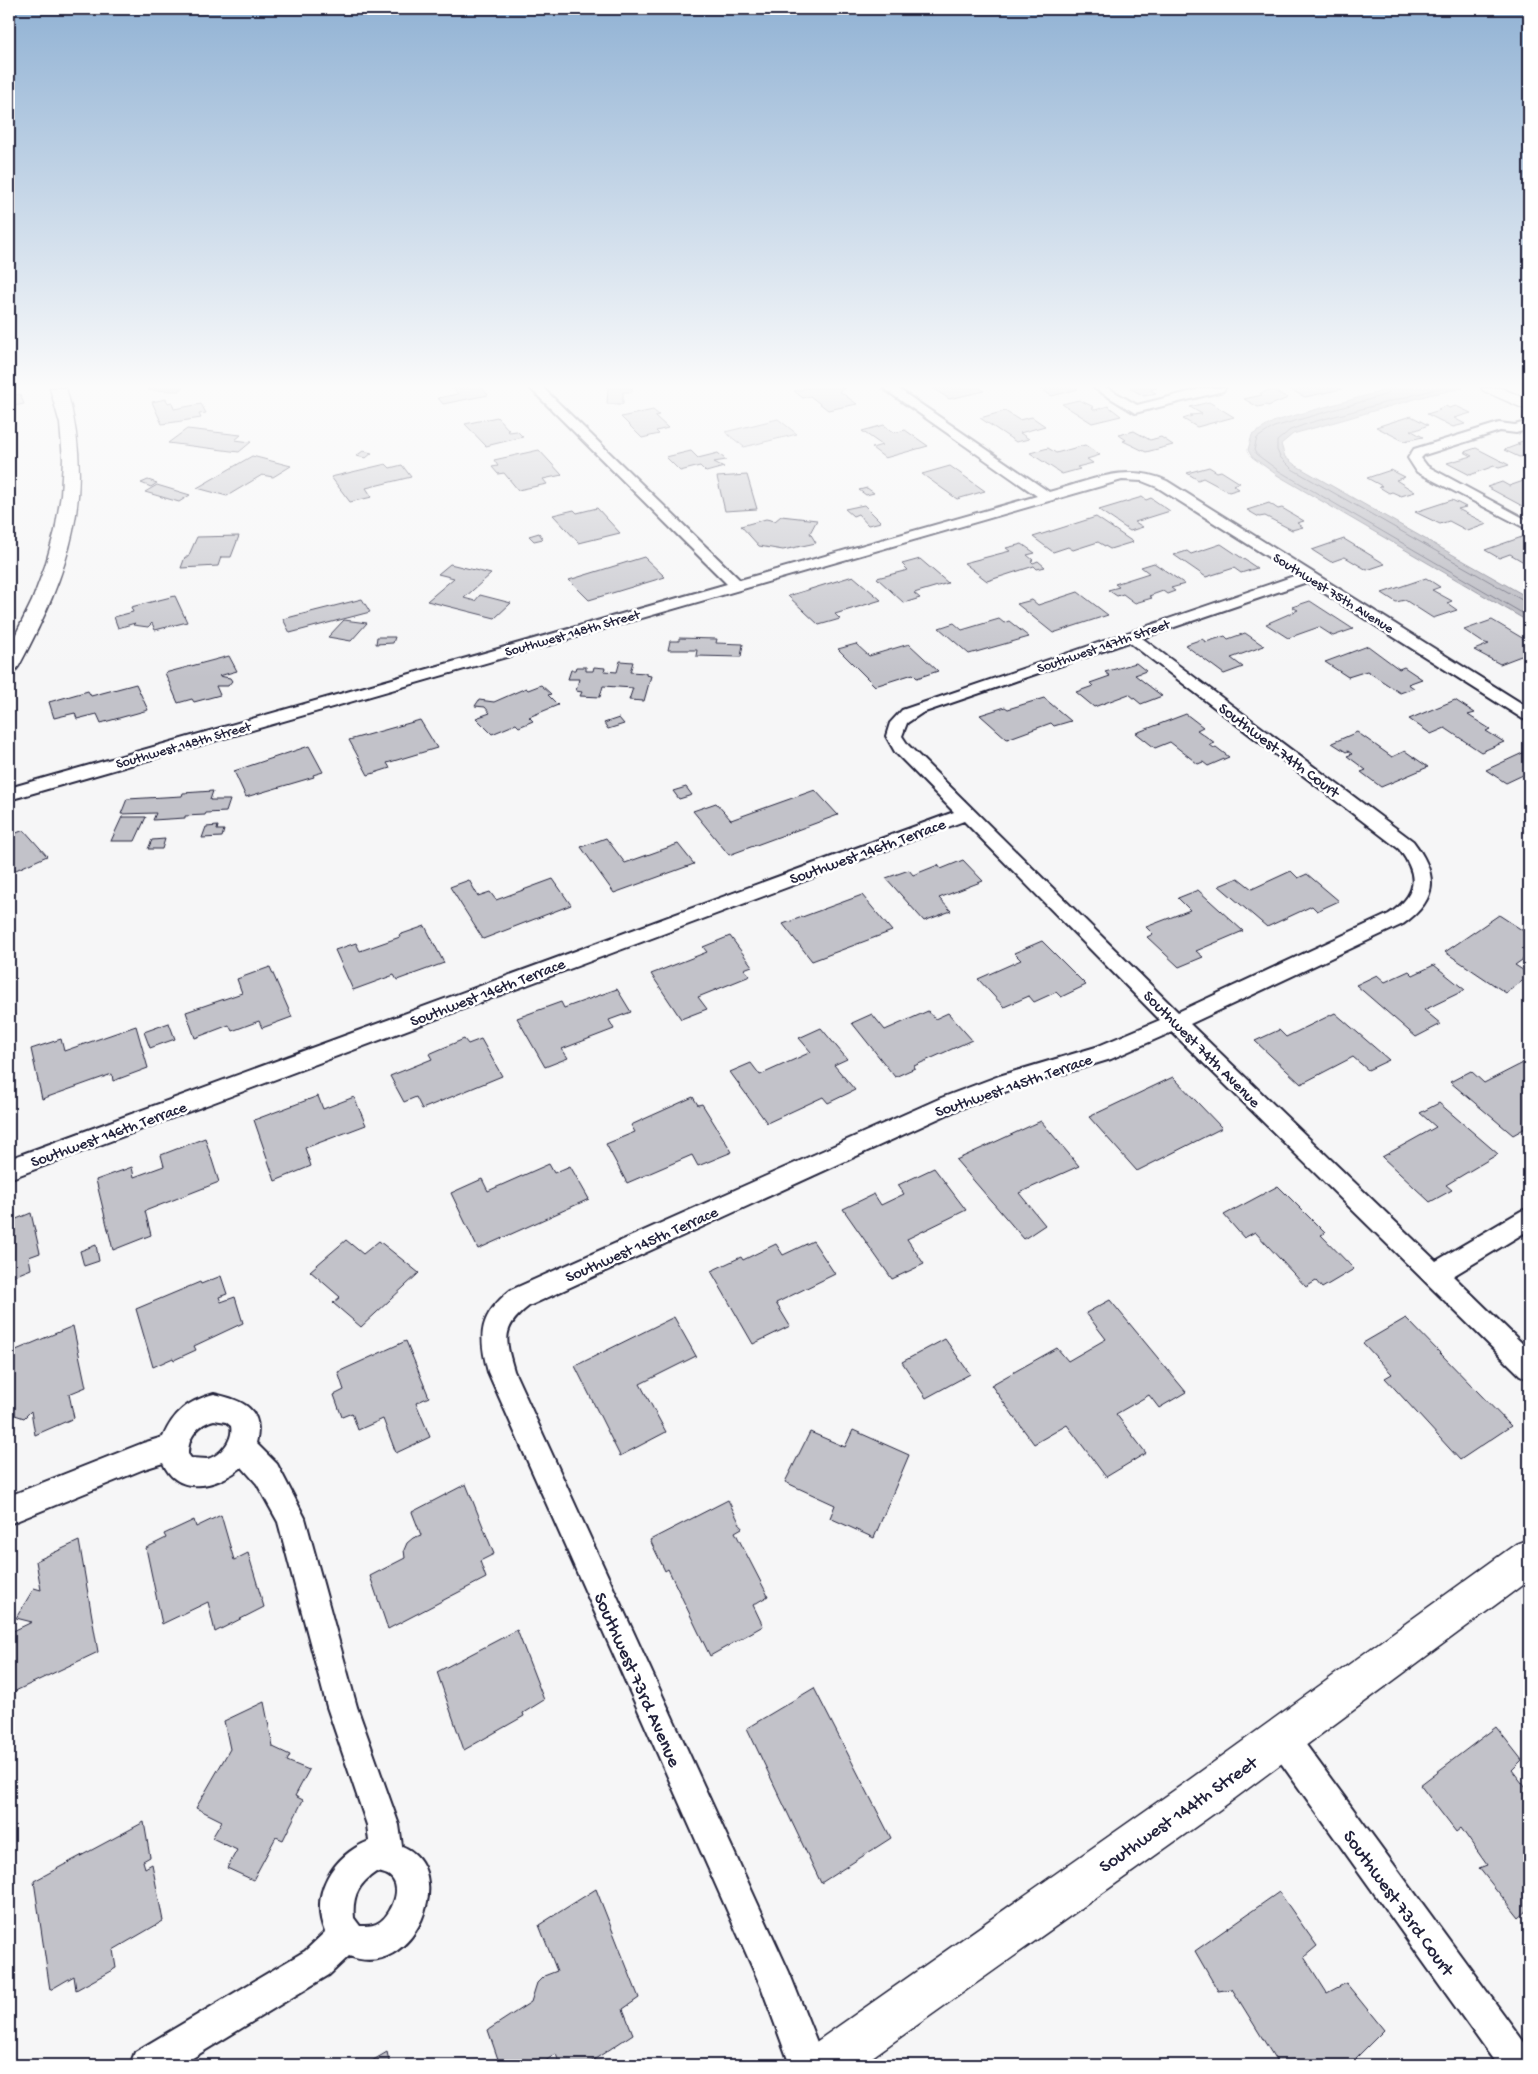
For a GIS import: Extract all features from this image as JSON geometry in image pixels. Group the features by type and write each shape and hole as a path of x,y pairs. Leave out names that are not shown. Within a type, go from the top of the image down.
{"main road":[{"path":"9,666 45,594 57,560 69,510 71,485"},
{"name":"Southwest 144th Street","path":"822,2065 1282,1738 1529,1557"}],"street":[{"path":"634,485 736,585"},
{"path":"1029,485 1047,497"},
{"name":"Southwest 148th Street","path":"9,794 1090,485"},
{"name":"Southwest 75th Avenue","path":"1163,485 1529,715"},
{"path":"1452,485 1529,526"},
{"name":"Southwest 147th Street","path":"900,720 904,715 916,709 1310,576"},
{"name":"Southwest 74th Court","path":"1130,636 1392,833 1411,851 1422,870"},
{"name":"Southwest 74th Avenue","path":"900,720 894,733 898,745 1176,1022 1529,1367"},
{"name":"Southwest 146th Terrace","path":"9,1170 966,814"},
{"name":"Southwest 145th Terrace","path":"520,1298 949,1104 1007,1082 1103,1053 1176,1022 1404,914 1412,908 1422,891 1424,884 1422,870"},
{"path":"1434,1275 1529,1218"},
{"name":"Southwest 73rd Avenue","path":"520,1298 507,1307 493,1331 493,1348 501,1372 777,1984 808,2065"},
{"path":"214,1407 225,1407 235,1410 242,1417 245,1426 245,1437 241,1447 234,1457 223,1466 199,1473 188,1471 180,1466 174,1457 173,1447 176,1436 182,1426 202,1410 214,1407"},
{"path":"9,1510 142,1456 173,1447"},
{"path":"241,1447 267,1474 284,1502 297,1535 318,1622 342,1707 383,1825 387,1855"},
{"name":"Southwest 73rd Court","path":"1282,1738 1519,2065"},
{"path":"374,1855 387,1855 398,1859 407,1868 412,1879 413,1893 410,1908 404,1922 394,1933 382,1941 369,1945 356,1943 346,1936 339,1926 336,1912 337,1898 342,1883 351,1870 362,1860 374,1855"},
{"path":"148,2065 317,1963 346,1936"}],"water":[{"path":"1294,485 1330,485 1529,598 1529,622"}],"building":[{"path":"157,485 190,495 179,502 145,492"},
{"path":"203,485 246,485 227,496 197,488"},
{"path":"337,485 379,485 366,488 372,497 350,502"},
{"path":"514,485 543,485 518,490"},
{"path":"719,485 750,485 757,509 725,511"},
{"path":"937,485 976,485 985,491 957,499"},
{"path":"1216,485 1234,485 1239,489 1229,492"},
{"path":"1380,485 1404,485 1415,492 1401,496 1392,492 1389,493 1379,487 1382,486"},
{"path":"1494,485 1529,485 1529,507 1526,508 1487,487"},
{"path":"867,488 874,493 866,495 859,490"},
{"path":"1142,497 1146,500 1151,498 1170,511 1135,522 1143,527 1130,531 1099,510"},
{"path":"1452,500 1466,507 1458,509 1487,524 1468,531 1449,521 1440,524 1415,512"},
{"path":"1269,503 1304,521 1297,523 1303,527 1292,530 1265,516 1259,517 1247,510"},
{"path":"864,505 881,522 868,525 858,514 853,516 845,509"},
{"path":"597,508 620,533 579,543 553,515 574,510 577,513"},
{"path":"781,516 817,520 810,533 816,543 783,550 759,546 741,526 766,519 775,521"},
{"path":"1096,517 1133,542 1110,549 1098,542 1073,550 1068,547 1053,552 1033,537"},
{"path":"539,533 543,539 534,541 529,536"},
{"path":"239,536 231,557 221,557 218,566 181,568 197,537"},
{"path":"1522,537 1529,541 1529,565 1510,554 1499,558 1485,550"},
{"path":"1344,539 1385,564 1367,570 1345,557 1331,562 1312,550"},
{"path":"1022,544 1035,553 1027,555 1033,560 1031,561 1033,563 1038,561 1045,567 1037,569 1034,566 987,581 964,563 1010,551 1006,548"},
{"path":"1221,544 1257,568 1241,573 1234,568 1206,577 1174,555 1187,551 1191,554"},
{"path":"644,557 665,577 589,600 569,580"},
{"path":"920,559 948,583 914,593 920,598 904,603 877,578 908,570 902,564"},
{"path":"1154,563 1185,584 1171,588 1175,591 1167,594 1163,591 1149,596 1152,598 1135,603 1123,594 1117,596 1108,590 1119,587 1115,584 1149,573 1141,567"},
{"path":"450,564 491,574 464,598 475,601 480,595 511,603 495,618 427,601 454,578 438,574"},
{"path":"853,576 881,600 835,614 840,619 819,625 788,596"},
{"path":"1426,578 1440,587 1432,590 1452,601 1447,603 1457,610 1433,618 1405,600 1396,602 1382,593"},
{"path":"1078,592 1108,615 1053,633 1017,604 1032,600 1038,605"},
{"path":"175,596 187,622 155,630 152,623 148,627 133,625 135,623 118,628 114,617 133,612 131,607"},
{"path":"362,599 370,612 290,633 283,619"},
{"path":"1310,601 1353,629 1333,636 1319,627 1288,638 1266,624 1298,610 1292,607"},
{"path":"999,619 1004,623 1009,621 1029,637 969,654 939,628 954,623 962,630"},
{"path":"344,620 367,623 351,641 328,637"},
{"path":"1492,620 1529,642 1529,653 1500,664 1474,650 1489,644 1482,642 1464,630"},
{"path":"1245,633 1264,646 1231,658 1243,667 1224,674 1185,645 1202,639 1206,642 1225,636 1228,639"},
{"path":"377,637 395,637 393,643 376,644"},
{"path":"679,638 717,639 716,643 743,644 741,657 696,656 697,650 668,650 670,641 679,641"},
{"path":"856,644 869,656 909,644 938,671 917,678 913,674 875,686 838,649"},
{"path":"1368,646 1399,669 1404,667 1422,679 1408,684 1414,688 1400,693 1367,671 1348,677 1325,662"},
{"path":"229,656 237,671 219,676 230,678 232,681 228,686 216,686 220,695 194,702 192,699 178,703 165,673"},
{"path":"620,661 633,662 630,672 646,673 646,675 651,676 644,701 629,700 633,688 603,686 600,697 580,696 582,692 576,691 579,679 568,679 571,670 575,670 576,667 586,667 586,671 593,671 594,667 605,668 604,671 617,672"},
{"path":"1136,663 1146,671 1135,675 1162,696 1141,704 1129,694 1094,707 1076,692 1093,686 1090,683 1110,676 1105,672"},
{"path":"136,684 148,710 101,723 97,714 77,719 75,713 54,718 49,702 88,691 91,696"},
{"path":"541,685 551,694 548,695 558,705 529,717 533,721 519,727 516,724 492,734 476,718 490,713 485,707 475,706 479,700 494,702 526,688 528,690"},
{"path":"1044,698 1071,721 1054,726 1051,723 1007,739 980,715 1005,707 1008,709"},
{"path":"1455,700 1475,713 1468,715 1490,729 1486,731 1504,742 1481,752 1445,728 1431,734 1409,719"},
{"path":"1186,714 1203,727 1197,730 1215,743 1210,745 1214,748 1216,747 1229,757 1208,766 1203,762 1198,764 1170,742 1155,748 1136,733"},
{"path":"619,718 624,724 608,729 604,723"},
{"path":"420,720 437,748 387,763 390,768 368,775 349,740"},
{"path":"1357,732 1392,757 1405,751 1428,767 1381,787 1361,772 1366,770 1347,756 1352,754 1332,743"},
{"path":"309,746 323,772 313,775 314,777 246,797 234,771"},
{"path":"1529,750 1529,779 1523,775 1506,783 1486,770"},
{"path":"686,787 692,795 679,799 673,791"},
{"path":"815,790 838,815 729,855 693,811 716,803 731,820"},
{"path":"213,791 210,800 230,800 226,812 153,820 156,813 121,814 127,799 182,796 183,793"},
{"path":"122,817 146,817 135,841 111,841"},
{"path":"218,826 217,830 224,830 222,837 202,838 206,827"},
{"path":"24,830 47,856 9,873 9,836"},
{"path":"606,838 625,863 678,844 694,864 614,893 581,847"},
{"path":"165,839 162,849 148,849 152,840"},
{"path":"963,860 983,881 939,898 951,911 924,921 886,878 909,870 913,875 938,865 941,869"},
{"path":"1291,871 1298,878 1307,874 1339,901 1317,911 1312,906 1267,927 1219,886 1238,878 1252,889"},
{"path":"553,879 571,905 483,939 450,887 469,880 478,896 490,892 496,900"},
{"path":"1198,890 1243,931 1196,951 1203,957 1179,967 1147,937 1153,934 1146,927 1190,910 1178,898"},
{"path":"862,895 892,931 812,961 783,924"},
{"path":"1499,915 1525,932 1529,928 1529,955 1515,965 1529,974 1529,976 1506,993 1445,952"},
{"path":"425,926 444,963 397,980 394,975 353,990 335,950 356,943 360,951"},
{"path":"730,936 752,966 744,969 750,976 698,997 707,1009 681,1019 651,974 707,952 703,947"},
{"path":"1042,941 1086,985 1061,997 1056,992 1034,1002 1029,996 1004,1007 978,979 1021,960 1014,953"},
{"path":"1434,965 1465,990 1424,1010 1441,1024 1416,1037 1356,985 1377,975 1385,982 1409,971 1413,975"},
{"path":"270,967 292,1017 262,1028 259,1021 232,1031 229,1025 195,1038 186,1012 242,993 237,979"},
{"path":"617,989 631,1012 609,1020 614,1029 562,1049 568,1058 545,1067 517,1018 561,1002 564,1008"},
{"path":"928,1011 935,1019 948,1013 972,1040 914,1066 915,1068 895,1077 852,1023 872,1014 885,1030"},
{"path":"1335,1013 1389,1060 1368,1070 1353,1057 1301,1084 1255,1041 1279,1030 1286,1037"},
{"path":"169,1023 175,1039 150,1048 144,1032"},
{"path":"136,1026 148,1068 113,1081 112,1074 42,1099 31,1049 61,1039 64,1051"},
{"path":"821,1028 847,1059 834,1065 855,1090 828,1103 823,1097 767,1123 730,1072 751,1063 760,1075 811,1052 799,1038"},
{"path":"464,1039 468,1044 481,1039 502,1076 422,1109 416,1097 404,1102 390,1076 432,1059 429,1054"},
{"path":"1529,1060 1529,1126 1513,1135 1450,1082 1471,1071 1484,1083"},
{"path":"1173,1077 1222,1128 1137,1171 1089,1117"},
{"path":"318,1096 323,1109 354,1097 366,1125 305,1148 311,1166 275,1181 254,1120"},
{"path":"693,1097 698,1105 702,1104 732,1152 698,1166 692,1155 627,1183 606,1144 635,1132 631,1125"},
{"path":"1439,1103 1498,1154 1446,1185 1452,1190 1430,1202 1382,1157 1436,1127 1420,1113"},
{"path":"1041,1121 1079,1166 1019,1193 1045,1225 1024,1239 956,1160"},
{"path":"205,1138 219,1182 145,1211 151,1235 113,1250 96,1180 132,1167 134,1177 164,1166 161,1155"},
{"path":"549,1164 554,1173 570,1166 589,1199 478,1249 451,1193 482,1179 488,1191"},
{"path":"934,1168 966,1210 907,1239 924,1264 892,1279 843,1209 874,1194 881,1205 904,1194 898,1185"},
{"path":"1278,1186 1325,1233 1321,1235 1354,1269 1322,1288 1316,1281 1306,1287 1255,1232 1244,1238 1224,1215"},
{"path":"31,1213 40,1253 29,1257 31,1269 9,1278 9,1222"},
{"path":"346,1240 363,1254 379,1241 419,1273 361,1327 333,1303 340,1297 310,1271"},
{"path":"813,1241 835,1274 776,1303 790,1326 753,1344 711,1271 741,1257 743,1260 776,1244 783,1255"},
{"path":"96,1245 99,1261 84,1266 80,1251"},
{"path":"221,1276 227,1294 219,1297 221,1302 235,1297 243,1323 194,1346 196,1350 153,1367 136,1309 200,1282 201,1284"},
{"path":"1110,1300 1186,1392 1159,1408 1149,1395 1116,1414 1146,1453 1106,1477 1067,1425 1034,1444 991,1385 1057,1348 1068,1361 1106,1339 1086,1313"},
{"path":"674,1317 696,1356 640,1384 666,1432 620,1456 575,1366"},
{"path":"1406,1318 1511,1426 1460,1460 1385,1378 1392,1374 1363,1343"},
{"path":"73,1326 86,1387 69,1394 74,1418 35,1435 31,1411 24,1418 9,1413 11,1397 9,1398 9,1353"},
{"path":"945,1339 970,1374 926,1398 902,1362"},
{"path":"406,1341 429,1397 416,1403 430,1437 396,1453 383,1419 358,1430 352,1413 342,1417 334,1395 344,1390 338,1372"},
{"path":"853,1430 909,1455 874,1538 830,1518 835,1505 785,1482 810,1432 845,1447"},
{"path":"466,1484 494,1554 480,1561 486,1578 388,1629 370,1576 405,1558 404,1550 407,1543 421,1535 412,1512"},
{"path":"728,1500 742,1528 735,1532 768,1596 753,1605 763,1626 710,1656 668,1569 665,1571 650,1540"},
{"path":"221,1515 234,1560 248,1553 264,1607 215,1632 208,1602 162,1624 146,1548 166,1538 164,1534 194,1520 196,1527"},
{"path":"79,1541 98,1652 9,1694 9,1633 32,1622 16,1618 34,1588 41,1590 36,1561"},
{"path":"517,1630 544,1700 523,1713 524,1716 464,1750 437,1672"},
{"path":"814,1688 891,1838 821,1883 747,1728"},
{"path":"264,1702 273,1747 290,1755 287,1761 309,1770 295,1796 303,1800 283,1840 276,1837 253,1880 227,1868 237,1850 212,1838 222,1821 196,1808 230,1749 224,1721"},
{"path":"1496,1727 1522,1760 1512,1770 1529,1792 1529,1909 1519,1918 1479,1868 1487,1865 1461,1828 1456,1832 1420,1785"},
{"path":"144,1822 150,1857 143,1861 145,1868 152,1864 163,1921 113,1950 116,1968 76,1990 74,1976 50,1990 34,1881"},
{"path":"596,1889 639,1998 623,2009 633,2034 586,2065 560,2065 556,2054 539,2065 500,2065 488,2030 531,2002 537,1983 544,1976 557,1971 539,1925"},
{"path":"1279,1892 1317,1946 1304,1957 1327,1993 1346,1983 1384,2030 1356,2058 1361,2065 1279,2065 1232,1989 1218,1991 1195,1951"},
{"path":"387,2052 390,2065 365,2065"}]}
